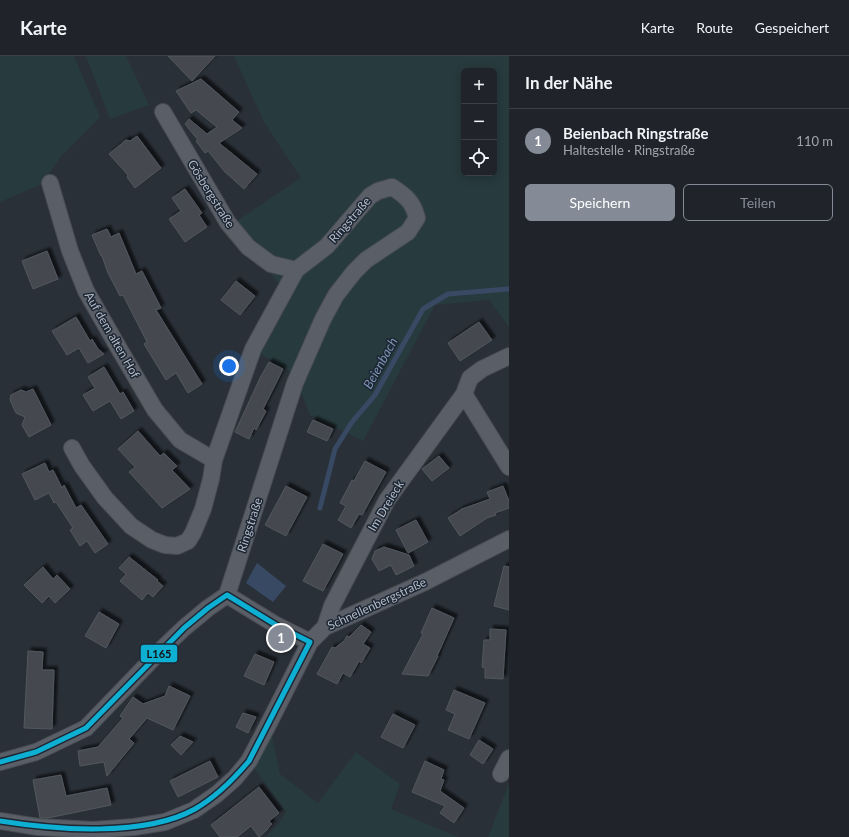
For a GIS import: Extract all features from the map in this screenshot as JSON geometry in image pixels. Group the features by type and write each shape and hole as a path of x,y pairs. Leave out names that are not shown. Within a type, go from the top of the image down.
{"street":[{"name":"Gösbergstraße","path":"163,112 228,223 248,247 271,264 296,270"},
{"name":"Auf dem alten Hof","path":"50,183 70,251 86,291 155,410 180,440 214,460"},
{"name":"Ringstraße","path":"72,448 82,466 105,498 131,526 152,540 165,545 177,546 188,541 203,509 214,460 253,349 296,270 327,246 370,196 378,191 392,188 403,194 414,208 417,218 408,232 366,260 354,272 336,295 323,319 296,383 227,595"},
{"name":"Im Dreieck","path":"325,627 332,606 387,500 464,394 470,378 482,369 509,356"},
{"path":"464,394 509,467"},
{"name":"Schnellenbergstraße","path":"0,821 38,827 100,829 134,827 165,822 194,810 218,794 235,778 249,761 310,642 325,627 425,582 509,539"},
{"path":"0,762 36,752 86,728 179,633 208,608 227,595 276,625 310,642"},
{"path":"501,774 509,758"}],"green space":[{"path":"0,56 74,56 100,117 59,159 42,184 0,202"},
{"path":"86,56 126,56 149,105 110,119"},
{"path":"234,56 509,56 509,327 489,300 435,305 363,441 310,415 294,374 249,347 279,284 231,225 301,178 264,122"},
{"path":"269,723 280,774 318,803 356,752 400,784 391,809 458,837 266,837 278,824 286,812 249,761"},
{"path":"509,783 509,837 488,837"}],"water":[{"path":"257,563 286,586 273,602 246,583"}],"building":[{"path":"168,56 215,56 192,81"},
{"path":"201,79 239,112 232,120 242,128 219,143 257,174 244,189 225,172 208,151 205,153 196,141 198,140 185,124 189,119 207,134 217,127 196,110 191,113 176,91"},
{"path":"137,136 161,168 135,188 127,177 128,175 109,154 126,140 130,141"},
{"path":"185,189 202,213 199,215 207,227 185,242 169,219 181,211 172,198"},
{"path":"107,229 111,237 119,233 136,274 142,271 161,308 156,310 202,384 188,393 176,373 166,380 144,344 147,342 123,295 120,296 108,273 92,235"},
{"path":"47,251 58,279 33,289 22,261"},
{"path":"236,281 255,296 240,315 221,300"},
{"path":"76,317 90,341 92,339 98,349 104,354 88,363 79,348 67,355 52,331"},
{"path":"479,322 492,340 460,361 448,343"},
{"path":"269,362 283,369 263,409 266,411 256,430 254,428 249,439 235,432"},
{"path":"104,367 120,394 123,392 134,411 121,419 110,401 93,411 83,395 95,388 88,377"},
{"path":"33,389 51,425 29,437 22,425 25,417 16,413 10,400 11,395 21,390 26,392"},
{"path":"313,420 333,429 327,441 307,432"},
{"path":"138,431 160,456 164,453 177,466 172,470 190,489 162,508 129,472 135,467 118,449"},
{"path":"439,456 449,468 432,481 422,469"},
{"path":"365,461 386,472 362,515 359,514 351,528 338,520 346,506 340,503 352,480 354,481"},
{"path":"45,463 49,472 53,470 62,488 64,485 76,508 81,505 108,544 95,553 87,541 80,546 70,530 73,528 56,502 54,503 49,493 35,500 22,474"},
{"path":"286,486 307,497 286,536 265,525"},
{"path":"503,486 509,501 509,508 495,513 496,515 487,518 460,536 448,518 462,509 490,499 487,492"},
{"path":"416,520 428,542 408,553 396,530"},
{"path":"323,544 343,554 323,591 303,581"},
{"path":"384,547 409,555 414,566 396,575 391,565 379,571 372,559 375,551"},
{"path":"129,557 158,580 157,581 163,586 153,597 148,593 142,600 120,581 126,574 119,568"},
{"path":"504,566 509,567 509,610 494,606"},
{"path":"43,567 53,579 57,575 70,589 55,603 49,596 42,603 24,585"},
{"path":"432,608 454,618 438,656 428,676 402,674 423,634 421,633"},
{"path":"99,612 119,624 106,648 85,636"},
{"path":"361,625 371,632 363,644 370,648 361,663 359,661 350,677 343,673 337,684 317,674 332,647 335,648"},
{"path":"490,629 506,630 503,679 485,678 485,668 482,667 484,640 490,640"},
{"path":"28,651 43,652 42,670 54,670 52,729 24,728"},
{"path":"255,654 274,662 264,685 244,676"},
{"path":"169,686 190,696 173,730 147,718 129,739 134,743 107,776 104,762 80,766 78,751 98,747 123,718 120,716 133,697 143,704 165,696"},
{"path":"454,690 485,703 469,739 448,730 455,714 446,710"},
{"path":"243,713 256,717 248,733 236,727"},
{"path":"393,714 415,725 403,748 381,737"},
{"path":"180,736 193,742 181,755 171,745"},
{"path":"479,740 493,749 483,764 470,755"},
{"path":"210,761 218,777 178,797 170,781"},
{"path":"425,761 444,770 441,779 444,780 440,791 464,808 454,823 440,813 445,806 412,792"},
{"path":"61,775 66,796 107,788 111,805 48,818 40,818 33,780"},
{"path":"259,787 279,813 269,821 272,824 259,837 251,826 237,837 220,837 211,825"}],"waterway":[{"name":"Beienbach","path":"320,508 335,449 352,422 375,395 423,309 448,294 509,289"}],"transit line":[{"name":"L165","path":"0,762 36,752 86,728 184,628 208,608 227,595 276,625 310,642 249,761 224,788 195,809 175,818 151,824 100,829 47,827 0,821"}],"place":[{"name":"Beienbach Ringstraße","path":"281,638"}]}
